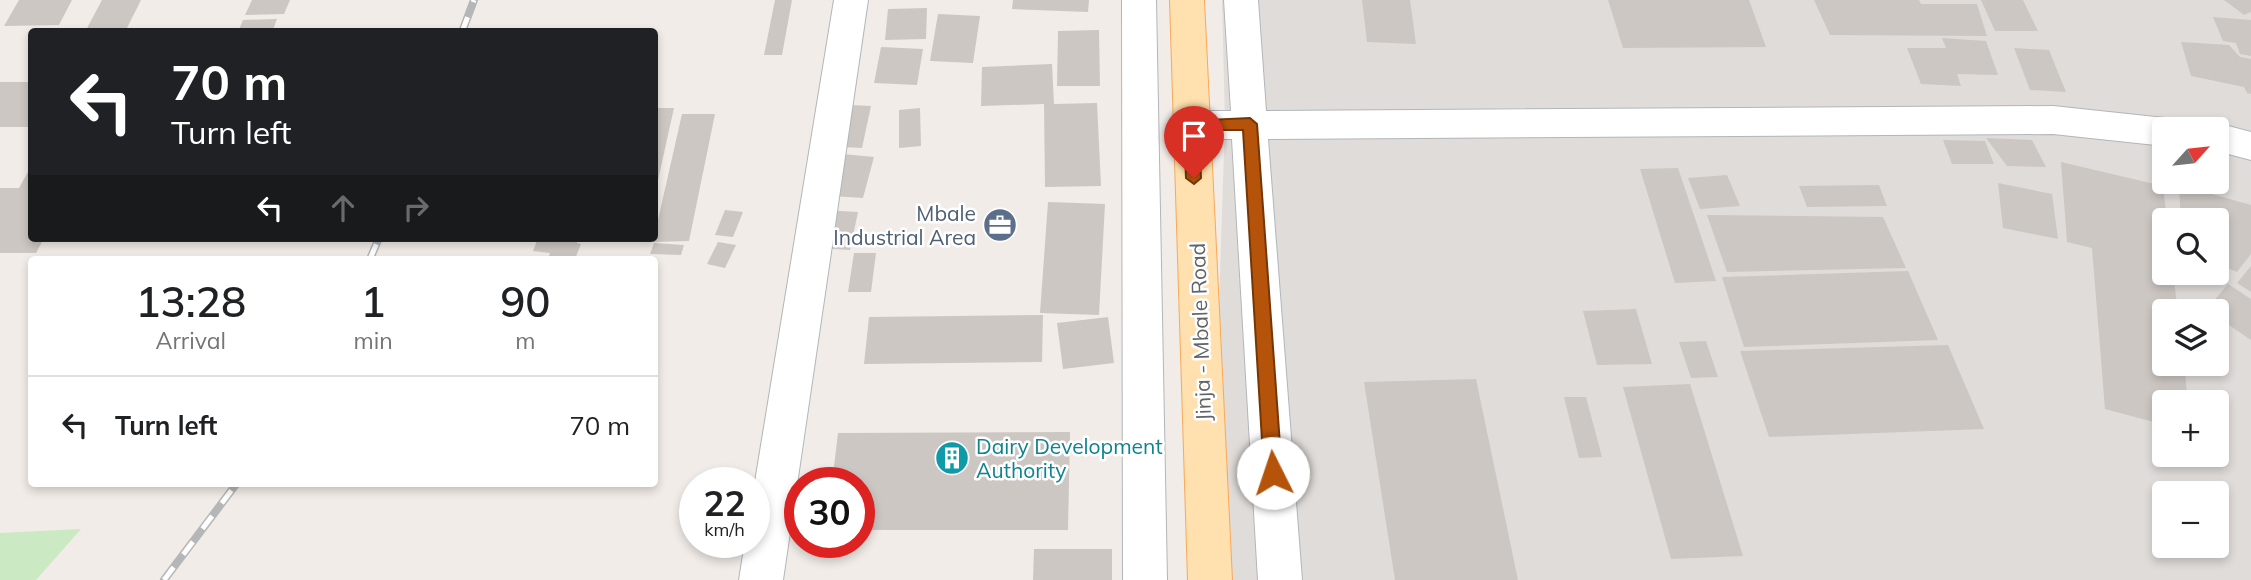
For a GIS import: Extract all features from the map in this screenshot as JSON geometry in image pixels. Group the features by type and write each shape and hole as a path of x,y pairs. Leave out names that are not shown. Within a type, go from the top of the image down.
{"main road":[{"name":"Jinja - Mbale Road","path":"1187,0 1210,580"}],"street":[{"path":"761,580 851,0"},
{"path":"1139,0 1145,580"},
{"path":"1241,0 1280,580"},
{"path":"1191,125 2053,120 2152,131"},
{"path":"2230,140 2251,146"}],"shaded area":[{"path":"1222,0 2251,0 2251,580 1210,580 1225,121"}],"green space":[{"path":"81,529 36,580 0,580 0,533"}],"building":[{"path":"19,0 72,0 59,25 4,26"},
{"path":"102,0 141,0 127,28 87,28"},
{"path":"252,0 290,0 284,14 245,15"},
{"path":"775,0 792,0 782,55 764,55"},
{"path":"1013,0 1089,0 1088,12 1012,9"},
{"path":"1362,0 1410,0 1416,44 1367,42"},
{"path":"1608,0 1749,0 1766,47 1623,48"},
{"path":"1814,0 1919,0 1921,4 1977,4 1987,36 1830,35"},
{"path":"1981,0 2023,0 2038,31 1995,31"},
{"path":"2224,0 2251,0 2251,12 2244,15"},
{"path":"927,8 926,39 885,40 888,9"},
{"path":"938,14 980,16 973,63 930,61"},
{"path":"2213,17 2251,20 2251,56 2240,54 2236,43 2223,41"},
{"path":"277,19 274,28 240,28 243,20"},
{"path":"1099,30 1100,86 1057,86 1058,31"},
{"path":"1942,38 1986,41 1998,75 1957,74 1961,86 1921,84 1907,48 1946,48"},
{"path":"2181,42 2229,45 2240,57 2251,59 2251,94 2247,93 2244,87 2191,76"},
{"path":"881,47 923,49 917,85 874,83"},
{"path":"2014,48 2049,50 2066,92 2030,90"},
{"path":"1052,64 1054,104 1097,103 1101,186 1045,187 1044,104 981,106 982,67"},
{"path":"0,82 28,82 28,127 0,127"},
{"path":"850,105 871,106 862,148 841,147"},
{"path":"658,108 674,108 658,180"},
{"path":"920,108 921,146 899,148 899,110"},
{"path":"682,114 715,114 689,241 658,242 658,220"},
{"path":"1986,138 2032,140 2046,167 2007,166"},
{"path":"1943,140 1985,141 1994,164 1952,164"},
{"path":"843,154 874,157 863,198 832,196"},
{"path":"2061,162 2152,183 2152,194 2164,194 2166,208 2152,208 2152,285 2175,285 2176,299 2152,299 2152,376 2185,376 2187,390 2152,390 2152,422 2105,409 2092,248 2067,242"},
{"path":"1678,168 1716,281 1675,283 1640,169"},
{"path":"28,172 28,242 42,242 36,253 0,253 0,188 19,188"},
{"path":"1727,175 1740,206 1700,209 1688,178"},
{"path":"1998,183 2052,194 2058,239 2003,228"},
{"path":"1879,185 1887,206 1807,207 1799,186"},
{"path":"2180,194 2211,194 2251,205 2251,254 2237,272 2229,269 2229,208 2180,208"},
{"path":"1048,202 1105,204 1099,315 1040,313"},
{"path":"725,210 743,212 733,237 715,235"},
{"path":"824,210 858,212 850,250 816,248"},
{"path":"1707,215 1883,217 1906,268 1727,272"},
{"path":"536,242 581,244 576,256 549,256 550,253 533,251"},
{"path":"718,242 736,245 725,268 707,264"},
{"path":"654,243 684,245 681,255 650,254"},
{"path":"854,253 876,253 871,292 848,292"},
{"path":"2251,266 2251,292 2237,283"},
{"path":"1908,271 1938,340 1744,347 1722,277"},
{"path":"2229,285 2251,299 2251,340 2229,325 2229,299 2215,299"},
{"path":"1636,309 1652,364 1597,365 1583,311"},
{"path":"1043,315 1042,362 864,364 869,317"},
{"path":"1108,317 1114,363 1063,369 1057,323"},
{"path":"1706,341 1718,377 1691,378 1679,342"},
{"path":"1948,345 1984,429 1769,437 1740,351"},
{"path":"1476,379 1518,580 1395,580 1364,382"},
{"path":"1690,384 1743,556 1671,559 1623,387"},
{"path":"1564,397 1586,397 1602,457 1579,458"},
{"name":"Dairy Development Authority","path":"1070,432 1068,530 875,530 875,467 834,467 838,433"},
{"path":"1034,549 1112,549 1112,580 1033,580"}],"railway":[{"path":"464,28 474,0"},
{"path":"371,256 377,242"},
{"path":"164,580 234,487"}],"place":[{"name":"Mbale Industrial Area","path":"1000,225"},
{"name":"Dairy Development Authority","path":"952,458"}],"route":[{"path":"1194,178 1191,125 1250,124 1273,473"}]}
